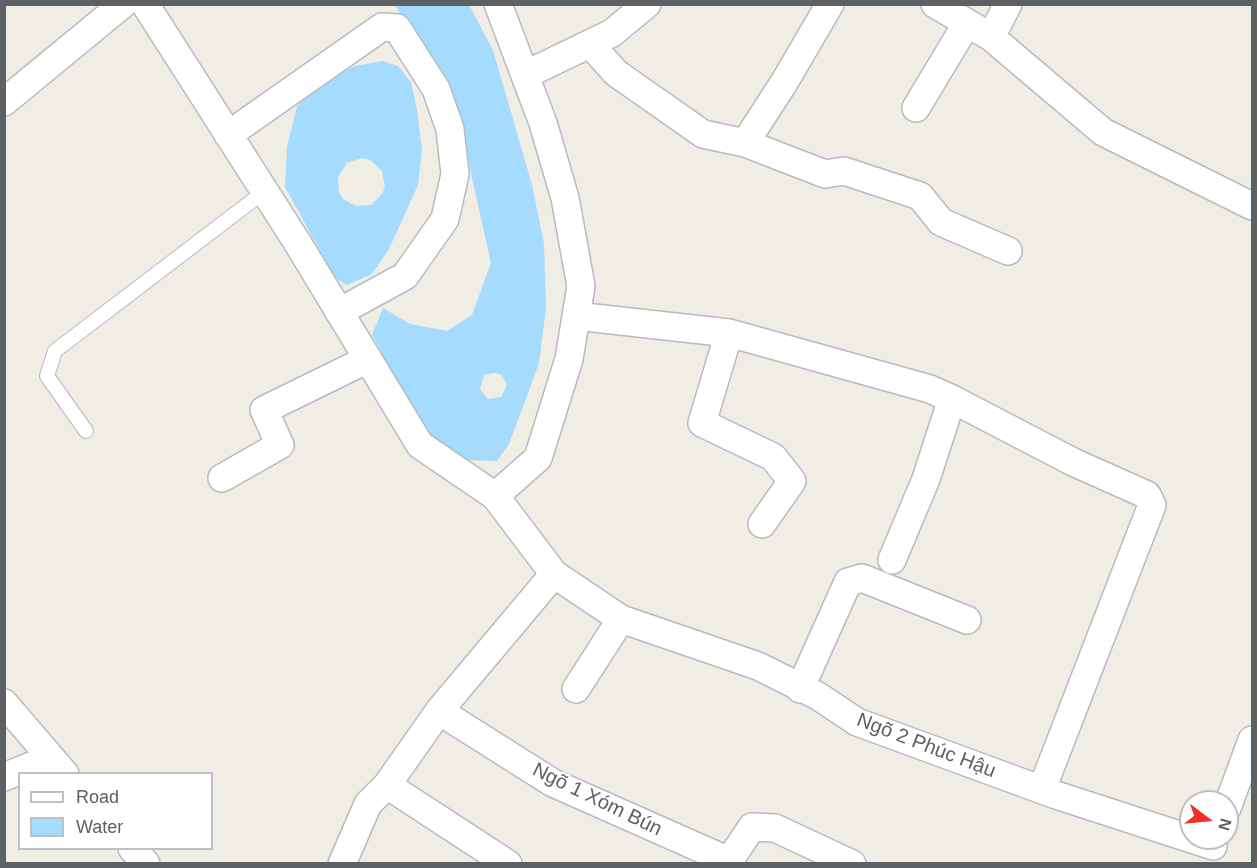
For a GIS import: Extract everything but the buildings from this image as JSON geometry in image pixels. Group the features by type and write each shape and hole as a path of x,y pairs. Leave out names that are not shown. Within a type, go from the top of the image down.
{"street":[{"path":"4,102 123,4"},
{"name":"Ngõ 2 Phúc Hậu","path":"146,4 265,191 420,445 495,496 554,574 621,619 758,666 818,696 857,722 1179,837"},
{"path":"495,496 538,458 569,358 581,286 565,198 543,123 498,4"},
{"path":"525,75 612,33 647,4"},
{"path":"745,143 830,4"},
{"path":"935,4 991,37 1103,132 1252,206"},
{"path":"991,37 1008,4"},
{"path":"916,108 967,23"},
{"path":"228,135 382,27 397,28 436,89 450,129 455,174 445,219 405,276 339,312"},
{"path":"590,45 616,73 703,134 745,143 825,174 844,171 920,196 941,222 1008,251"},
{"path":"576,316 729,333 930,389 1073,462 1147,495 1152,505 1042,789"},
{"path":"729,333 702,423 773,458 792,481 762,524"},
{"path":"222,478 280,445 264,410 368,358"},
{"path":"892,560 926,479 951,399"},
{"path":"348,861 368,804 387,785 439,711 554,574"},
{"path":"800,688 848,582 862,578 967,620"},
{"path":"576,689 621,619"},
{"path":"4,703 58,766 29,772"},
{"name":"Ngõ 1 Xóm Bún","path":"439,711 553,783 729,861 752,827 775,828 852,864"},
{"path":"1234,790 1252,740"},
{"path":"387,785 508,864"},
{"path":"133,850 146,864"}],"lane":[{"path":"86,431 47,376 55,351 265,191"}],"water":[{"path":"395,5 469,5 493,50 532,185 544,244 546,308 539,363 509,444 497,461 468,460 439,447 425,432 372,335 383,308 410,324 447,331 472,315 491,263 468,160 430,65","holes":["495,373 502,375 507,385 501,397 488,399 480,389 484,375"]},
{"path":"383,61 398,66 411,82 422,150 418,185 388,251 372,274 347,285 335,278 285,187 287,147 297,106 326,81 355,66","holes":["362,158 370,160 382,171 385,187 382,194 371,205 356,206 343,199 339,192 338,177 347,163"]}]}
